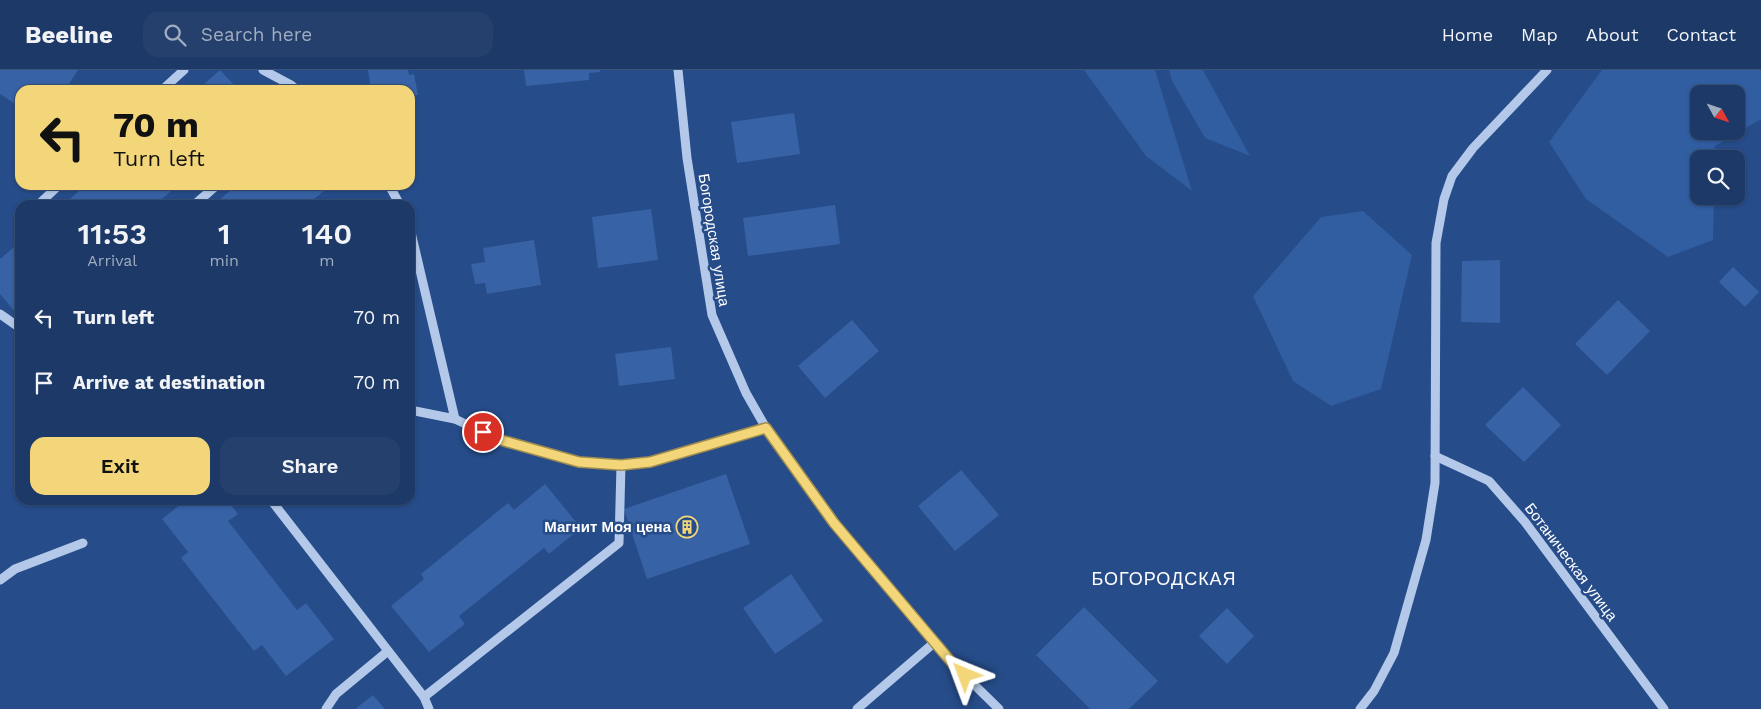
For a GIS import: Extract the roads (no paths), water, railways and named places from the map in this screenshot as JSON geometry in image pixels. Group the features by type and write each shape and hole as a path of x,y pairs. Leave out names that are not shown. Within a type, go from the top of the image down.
{"street":[{"path":"168,85 184,70"},
{"path":"263,70 291,85"},
{"name":"Богородская улица","path":"678,70 687,158 712,315 746,393 766,428 834,523 953,664 999,709"},
{"path":"1360,709 1374,691 1394,653 1426,540 1435,484 1436,243 1444,200 1452,176 1473,148 1547,70"},
{"path":"43,200 54,190"},
{"path":"200,200 212,190"},
{"path":"415,249 455,419"},
{"path":"0,314 15,324"},
{"path":"415,411 455,419 497,439 579,462 621,465 650,462 766,428"},
{"name":"Ботаническая улица","path":"1435,456 1489,481 1525,522 1664,709"},
{"path":"424,698 619,542 621,465"},
{"path":"275,505 424,698 429,709"},
{"path":"0,580 15,569 83,544"},
{"path":"857,709 935,642"},
{"path":"326,709 336,694 388,651"}],"place":[{"name":"Магнит Моя цена","path":"687,527"}],"district":[{"name":"БОГОРОДСКАЯ","path":"1164,579"}]}
